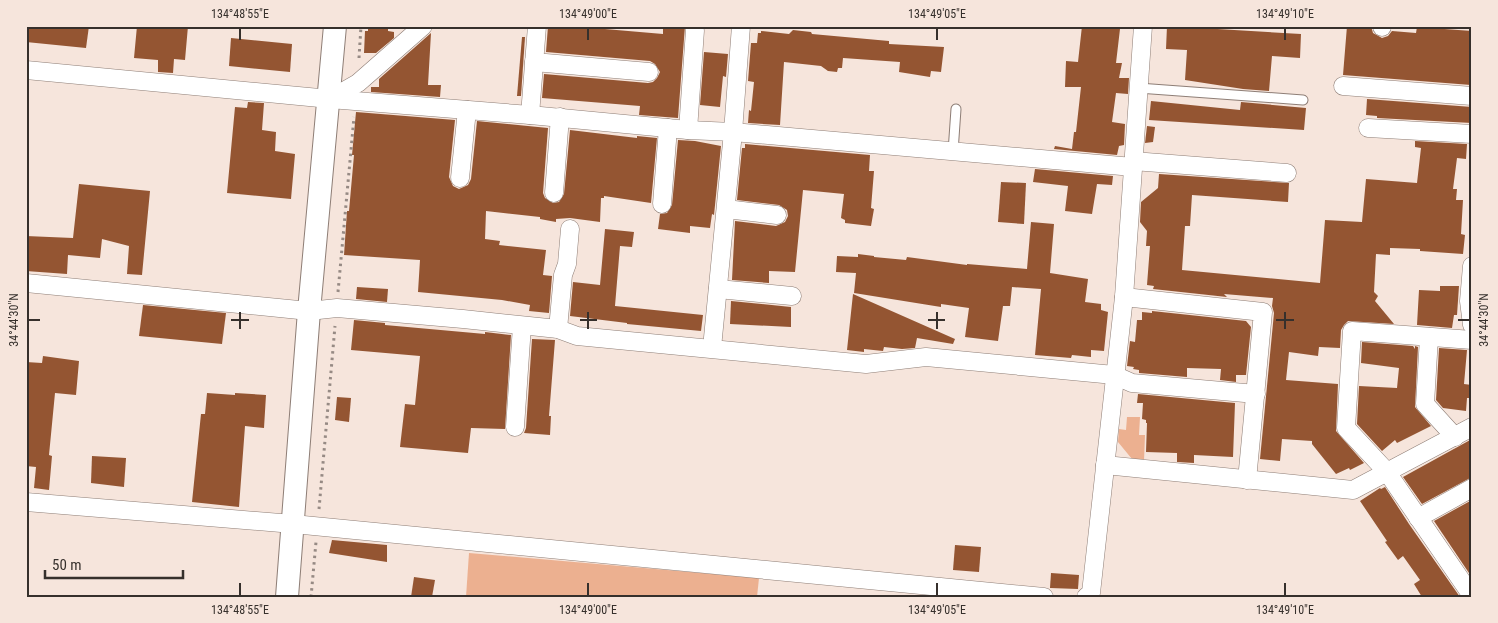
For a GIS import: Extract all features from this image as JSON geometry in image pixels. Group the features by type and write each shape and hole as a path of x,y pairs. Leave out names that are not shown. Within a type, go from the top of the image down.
{"street":[{"path":"287,597 309,311 330,99 335,26"},
{"path":"330,99 358,83 422,26"},
{"path":"530,115 537,26"},
{"path":"712,348 733,132 741,26"},
{"path":"1086,597 1091,593 1124,297 1142,26"},
{"path":"688,130 695,30"},
{"path":"534,62 648,72"},
{"path":"26,70 330,99 560,117 688,130 733,132 954,152 1287,173"},
{"path":"1343,86 1472,96"},
{"path":"460,178 467,110"},
{"path":"554,193 560,117"},
{"path":"662,204 668,128"},
{"path":"1368,128 1472,134"},
{"path":"726,209 777,215"},
{"path":"558,329 570,229"},
{"path":"1472,266 1469,301 1472,325"},
{"path":"26,284 309,311 337,308 463,319 558,329 577,336 866,364 926,357 1114,375 1132,383 1256,394"},
{"path":"718,289 792,296"},
{"path":"1124,297 1263,312 1247,480"},
{"path":"515,427 522,326"},
{"path":"1471,593 1387,472 1346,428 1352,331 1472,340"},
{"path":"1430,337 1425,404 1454,437"},
{"path":"1106,465 1354,490 1472,427"},
{"path":"1418,518 1472,488"},
{"path":"26,502 293,524 1044,597"}],"lane":[{"path":"1138,88 1302,100"},
{"path":"954,152 956,109"}],"shaded area":[{"path":"1127,417 1140,417 1139,435 1145,435 1144,461 1132,459 1118,442 1119,429 1126,430"},
{"path":"469,553 759,578 757,597 466,597"}],"building":[{"path":"26,26 89,26 86,48 26,42"},
{"path":"137,26 188,26 185,60 174,59 173,73 158,72 158,60 134,58"},
{"path":"368,26 388,26 388,31 394,32 394,38 376,53 364,53 365,31 368,31"},
{"path":"548,26 570,26 663,34 663,26 685,26 678,118 639,115 640,106 542,98 544,74 648,83 653,82 660,72 655,64 650,61 546,52"},
{"path":"1082,26 1120,29 1116,63 1122,63 1119,78 1129,78 1128,94 1116,93 1112,122 1125,124 1124,145 1119,146 1117,155 1054,149 1055,146 1072,149 1074,132 1076,132 1081,87 1065,87 1066,61 1078,62"},
{"path":"1167,26 1301,34 1300,58 1272,56 1269,91 1185,80 1187,50 1166,49"},
{"path":"1347,26 1371,26 1373,33 1382,38 1388,36 1392,31 1416,33 1417,27 1472,31 1471,85 1343,75"},
{"path":"793,30 811,32 812,34 889,41 889,44 944,47 941,72 931,71 930,77 899,72 900,62 843,58 842,68 838,68 837,72 828,71 821,66 784,62 780,125 748,123 754,82 748,81 751,43 757,43 758,33 761,33 761,31 789,34"},
{"path":"431,33 428,85 441,85 440,97 371,92 371,87 379,87 379,79"},
{"path":"522,37 525,37 521,96 517,96"},
{"path":"231,38 292,44 290,72 229,66"},
{"path":"704,52 728,54 726,77 723,76 720,107 700,105"},
{"path":"1367,99 1472,107 1472,123 1377,118 1377,116 1366,115"},
{"path":"1151,101 1240,110 1241,102 1306,108 1304,130 1149,120"},
{"path":"248,102 264,103 262,130 276,132 275,151 295,154 291,199 227,193 235,107 247,108"},
{"path":"356,112 455,120 449,177 453,186 459,189 468,185 471,179 477,121 548,128 543,193 545,198 553,203 559,202 564,194 570,130 637,138 637,136 657,138 651,203 604,196 604,198 601,198 600,222 570,218 556,219 556,222 540,219 540,217 486,211 485,239 500,241 499,245 546,250 543,275 552,276 549,313 529,311 530,305 502,300 418,292 420,260 344,255 354,155 352,155"},
{"path":"1147,126 1155,127 1153,142 1145,143"},
{"path":"678,140 721,146 714,215 712,214 710,228 690,226 690,233 658,229 660,214 667,213 672,205"},
{"path":"1415,141 1467,144 1466,159 1457,158 1453,189 1457,189 1456,200 1463,200 1461,234 1465,235 1463,254 1390,248 1390,255 1376,254 1374,292 1378,296 1375,301 1394,324 1348,321 1341,330 1340,348 1319,347 1318,356 1289,352 1286,380 1338,384 1336,431 1364,463 1336,474 1312,444 1312,441 1282,439 1280,461 1260,459 1274,313 1272,306 1273,298 1224,294 1227,297 1153,289 1154,286 1147,285 1150,246 1146,246 1147,231 1140,222 1141,202 1158,188 1159,174 1289,183 1288,202 1192,195 1190,226 1185,226 1182,270 1320,283 1325,220 1362,222 1366,179 1417,183 1421,148 1415,147"},
{"path":"745,144 870,155 869,171 874,171 871,208 874,209 871,226 845,223 845,220 841,218 844,194 803,190 795,272 769,271 769,283 732,280 735,221 776,226 785,222 788,216 787,210 779,205 737,200 742,148 745,148"},
{"path":"1035,169 1113,176 1112,185 1097,184 1092,214 1065,211 1068,186 1033,182"},
{"path":"1001,182 1026,183 1024,224 998,222"},
{"path":"79,184 150,191 142,275 127,274 129,246 102,239 100,258 68,255 67,274 26,271 26,236 73,238"},
{"path":"1031,222 1054,224 1050,273 1088,279 1085,302 1101,304 1101,310 1108,312 1104,351 1091,350 1091,357 1072,355 1071,358 1035,355 1041,289 1012,287 1010,306 1003,306 998,341 965,337 969,308 941,304 941,307 854,293 856,273 836,272 837,256 858,257 858,254 906,260 907,257 967,265 1027,269"},
{"path":"605,229 634,232 632,247 620,246 615,306 703,315 701,331 570,316 573,282 600,285"},
{"path":"1440,286 1459,286 1457,315 1454,315 1452,328 1417,325 1419,290 1440,291"},
{"path":"357,287 388,289 387,302 356,299"},
{"path":"853,294 955,339 953,344 917,338 915,348 884,347 883,351 864,349 864,352 847,350"},
{"path":"731,301 791,307 791,327 730,324"},
{"path":"143,305 226,313 222,344 139,336"},
{"path":"1152,311 1246,321 1251,327 1246,375 1236,375 1236,382 1220,380 1221,369 1187,368 1187,377 1139,373 1139,370 1133,369 1134,367 1127,366 1130,341 1135,342 1137,320 1142,320 1142,312 1152,313"},
{"path":"354,320 385,323 385,325 511,335 505,429 471,428 468,453 400,447 405,404 415,405 420,356 351,350"},
{"path":"532,339 555,340 549,416 551,416 550,435 524,433 526,428"},
{"path":"1362,342 1413,346 1415,349 1415,346 1418,347 1415,407 1431,426 1397,443 1395,440 1382,451 1357,424 1359,386 1397,388 1399,368 1361,363"},
{"path":"1439,348 1467,350 1464,384 1472,385 1472,398 1467,398 1466,411 1443,408 1436,400"},
{"path":"43,356 79,361 76,395 55,393 49,455 52,456 49,490 34,488 36,467 26,466 26,362 42,363"},
{"path":"207,393 266,395 264,428 245,426 239,507 192,502 201,414 205,414"},
{"path":"1138,394 1235,403 1233,457 1194,455 1194,463 1177,462 1177,453 1146,452 1147,423 1146,420 1142,419 1143,403 1137,403"},
{"path":"337,397 351,398 349,422 335,420"},
{"path":"1472,439 1472,477 1422,504 1403,477"},
{"path":"92,456 126,458 124,487 91,483"},
{"path":"1385,487 1460,597 1422,597 1414,584 1420,580 1403,556 1398,560 1360,501 1380,488"},
{"path":"1472,500 1472,572 1469,573 1434,521"},
{"path":"332,540 387,545 387,562 329,553"},
{"path":"955,545 981,547 979,572 953,570"},
{"path":"1051,573 1079,575 1078,589 1050,588"},
{"path":"414,577 435,580 432,597 411,597"}]}
